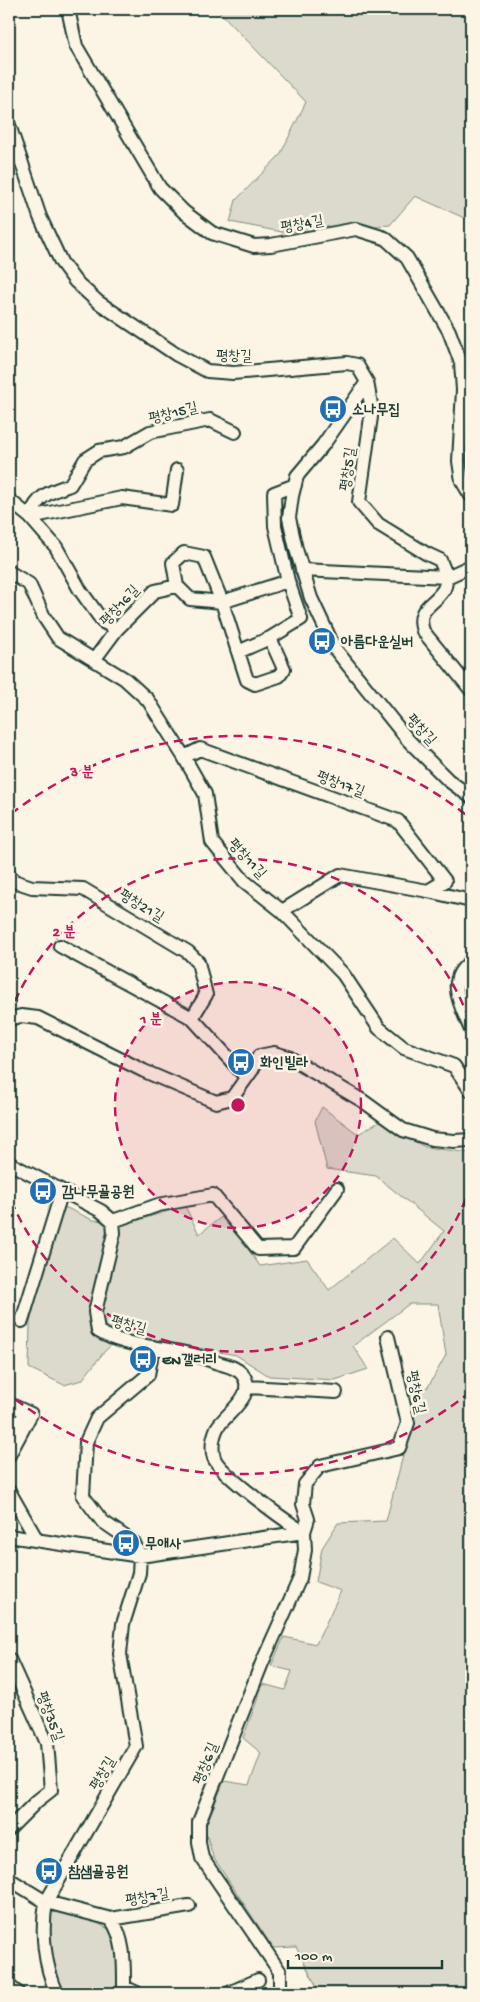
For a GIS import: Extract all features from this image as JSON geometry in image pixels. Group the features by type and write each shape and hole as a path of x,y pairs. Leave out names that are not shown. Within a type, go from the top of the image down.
{"street":[{"name":"평창4길","path":"68,9 76,46 160,188 184,212 212,233 254,246 271,246 356,229 385,238 407,258 449,331 460,363 463,409 458,461 462,481 471,496"},
{"name":"평창길","path":"9,125 40,217 61,262 75,281 98,302 177,356 207,371 233,373 347,363 357,365 367,382 323,445 297,476 289,518 302,570 311,598 335,649 408,740 448,780 471,797"},
{"name":"평창5길","path":"367,382 372,410 358,502 378,524 440,560 448,577"},
{"name":"평창15길","path":"30,517 34,506 47,493 70,485 85,460 99,451 124,447 150,432 210,420 235,432"},
{"path":"30,517 122,498 172,505 176,470"},
{"path":"238,652 270,638 301,619 288,581 275,526 274,493 295,485"},
{"path":"9,500 30,517 56,546 80,590 103,622 117,629"},
{"path":"270,638 284,669 279,676 255,684 247,680 222,602 204,557 184,553 173,563 177,586 190,599 222,602 288,581"},
{"path":"302,570 448,577 471,566"},
{"name":"평창11길","path":"9,572 28,584 44,617 58,638 125,680 148,700 205,794 212,842 244,881 282,911 343,974 379,1028 404,1048 454,1066 471,1091"},
{"path":"448,577 444,590 424,610 420,622 422,631 471,690"},
{"name":"평창16길","path":"94,660 117,629 155,592 177,586"},
{"name":"평창17길","path":"184,757 200,749 398,821 445,881 428,891"},
{"name":"평창21길","path":"9,875 14,881 32,888 83,889 188,952 198,962 206,995 192,1018"},
{"path":"282,911 340,875 471,901"},
{"path":"60,946 192,1018 246,1077"},
{"path":"471,962 462,971 456,986 456,996 471,1030"},
{"path":"9,1019 21,1016 38,1018 144,1071 216,1102 232,1098 259,1056 274,1053 288,1056 363,1101 404,1130 432,1139 471,1140"},
{"path":"9,1163 101,1211 113,1221 158,1205 212,1195 258,1249 294,1248 337,1189"},
{"path":"22,1321 62,1191"},
{"name":"평창길","path":"56,1993 49,1978 42,1924 46,1902 136,1746 120,1654 123,1624 139,1573 140,1556 134,1543 102,1521 83,1496 86,1442 97,1418 148,1375 153,1347 110,1338 98,1331 95,1312 114,1233 113,1221"},
{"name":"평창6길","path":"280,1993 280,1972 202,1858 199,1842 199,1822 265,1656 300,1578 305,1550 304,1532 308,1519 303,1504 305,1484 320,1466 399,1448 408,1422 388,1337"},
{"path":"153,1347 189,1354 235,1369 243,1376 246,1387 244,1396 235,1410 218,1428 212,1442 214,1458 220,1467 237,1481 287,1521 304,1532"},
{"path":"246,1387 336,1392"},
{"path":"9,1404 31,1414"},
{"path":"9,1427 31,1414"},
{"path":"9,1455 31,1414"},
{"path":"9,1490 37,1540"},
{"path":"9,1536 140,1556 304,1532"},
{"name":"평창35길","path":"9,1829 36,1801 51,1790 47,1743 11,1665"},
{"path":"9,1879 46,1902"},
{"name":"평창7길","path":"46,1902 111,1919 189,1906"},
{"name":"평창7길","path":"111,1919 118,1929 124,1960 124,1988 137,1993"},
{"path":"228,1993 258,1980"},
{"path":"9,1986 18,1993"}],"shaded area":[{"path":"217,9 471,9 471,221 415,196 390,225 282,232 230,222 236,200 280,155 306,102"},
{"path":"322,1107 358,1134 379,1122 425,1147 471,1153 471,1993 320,1993 296,1947 273,1948 213,1857 205,1828 224,1781 249,1785 261,1753 243,1738 263,1684 285,1690 292,1671 271,1666 284,1637 316,1644 341,1591 316,1582 322,1548 338,1523 386,1521 413,1417 410,1392 428,1387 446,1355 438,1304 409,1304 353,1346 368,1369 335,1380 269,1376 236,1355 123,1334 104,1352 82,1380 64,1385 29,1368 30,1323 58,1204 93,1220 132,1222 185,1206 199,1234 224,1215 260,1266 307,1259 329,1290 393,1238 420,1264 444,1231 376,1176 327,1169 315,1121"},
{"path":"49,1909 92,1920 112,1931 124,1993 62,1993 55,1973 51,1952"}],"place":[{"name":"소나무집","path":"333,409"},
{"name":"아름다운실버","path":"322,641"},
{"name":"화인빌라","path":"241,1062"},
{"name":"감나무골공원","path":"43,1191"},
{"name":"EN갤러리","path":"143,1359"},
{"name":"무애사","path":"126,1543"},
{"name":"참샘골공원","path":"49,1871"}]}
